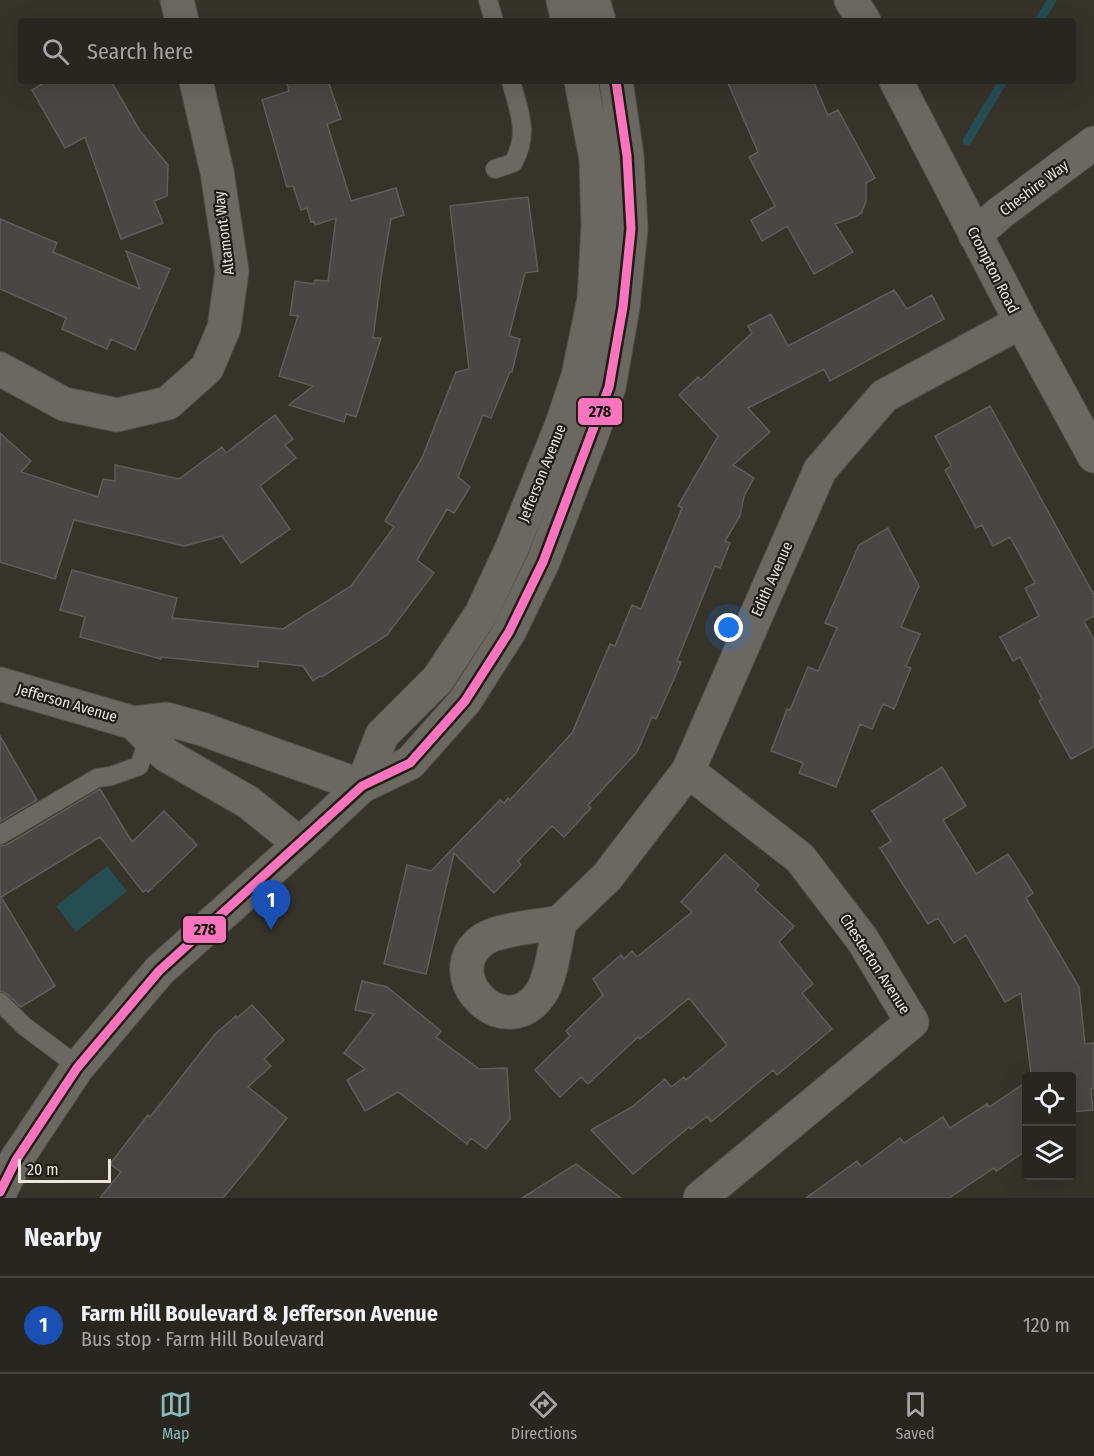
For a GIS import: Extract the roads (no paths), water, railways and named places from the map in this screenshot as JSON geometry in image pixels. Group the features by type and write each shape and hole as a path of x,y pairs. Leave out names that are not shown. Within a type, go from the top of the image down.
{"street":[{"path":"177,0 181,18"},
{"path":"563,0 567,18"},
{"path":"593,0 598,18"},
{"path":"851,0 862,18"},
{"name":"Altamont Way","path":"0,369 64,404 117,415 168,403 207,368 224,328 231,271 217,172 197,84"},
{"name":"Jefferson Avenue","path":"142,730 166,719 202,729 362,786 382,735 438,679 481,614 512,548 562,424 578,376 594,299 598,226 596,159 582,84"},
{"path":"0,1192 16,1160 79,1067 159,971 362,786 410,763 465,701 509,632 543,562 609,387 623,307 631,229 627,156 616,84"},
{"name":"Crompton Road","path":"898,84 975,236 1094,456"},
{"name":"Cheshire Way","path":"975,236 1000,213 1094,143"},
{"name":"Edith Avenue","path":"560,922 608,877 688,771 820,470 884,396 1021,322"},
{"name":"Jefferson Avenue","path":"0,684 142,730 166,755 248,802 300,844"},
{"name":"Chesterton Avenue","path":"688,771 800,858 862,939 912,1022 700,1198"}],"lane":[{"path":"488,0 493,18"},
{"path":"495,170 513,163 521,149 524,134 512,84"},
{"path":"0,835 96,778 111,776 139,766 142,730"},
{"path":"0,1002 24,1026 79,1067"}],"water":[{"path":"107,866 127,891 76,932 56,906"}],"waterway":[{"path":"1041,18 1052,0"},
{"path":"967,141 1001,84"}],"place":[{"name":"Farm Hill Boulevard & Jefferson Avenue","path":"271,930"}]}
